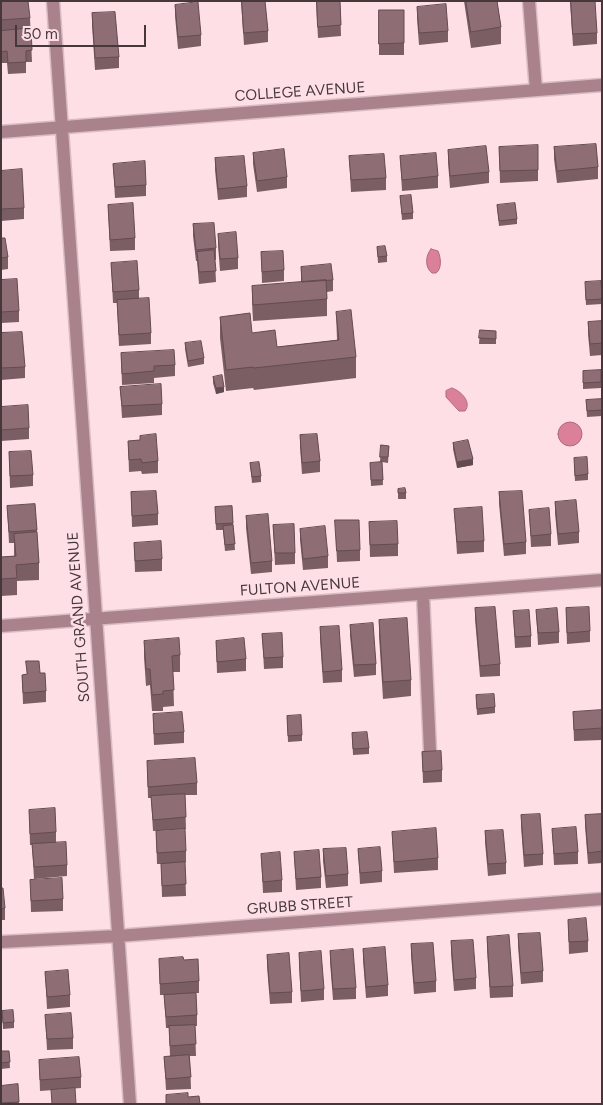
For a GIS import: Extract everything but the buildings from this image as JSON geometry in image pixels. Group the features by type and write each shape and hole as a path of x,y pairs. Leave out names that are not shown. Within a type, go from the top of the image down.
{"street":[{"name":"SOUTH GRAND AVENUE","path":"53,1 130,1104"},
{"path":"529,1 536,90"},
{"name":"COLLEGE AVENUE","path":"1,132 602,85"},
{"name":"FULTON AVENUE","path":"1,626 602,580"},
{"path":"422,594 430,751"},
{"name":"GRUBB STREET","path":"1,942 118,936 602,899"}],"shaded area":[{"path":"431,249 438,251 440,257 440,266 436,273 432,273 427,265"},
{"path":"452,388 464,397 467,404 465,411 459,411 446,397 446,391"},
{"path":"570,422 575,423 581,429 581,439 575,445 570,446 565,445 559,439 558,434 559,429 565,423"}]}
